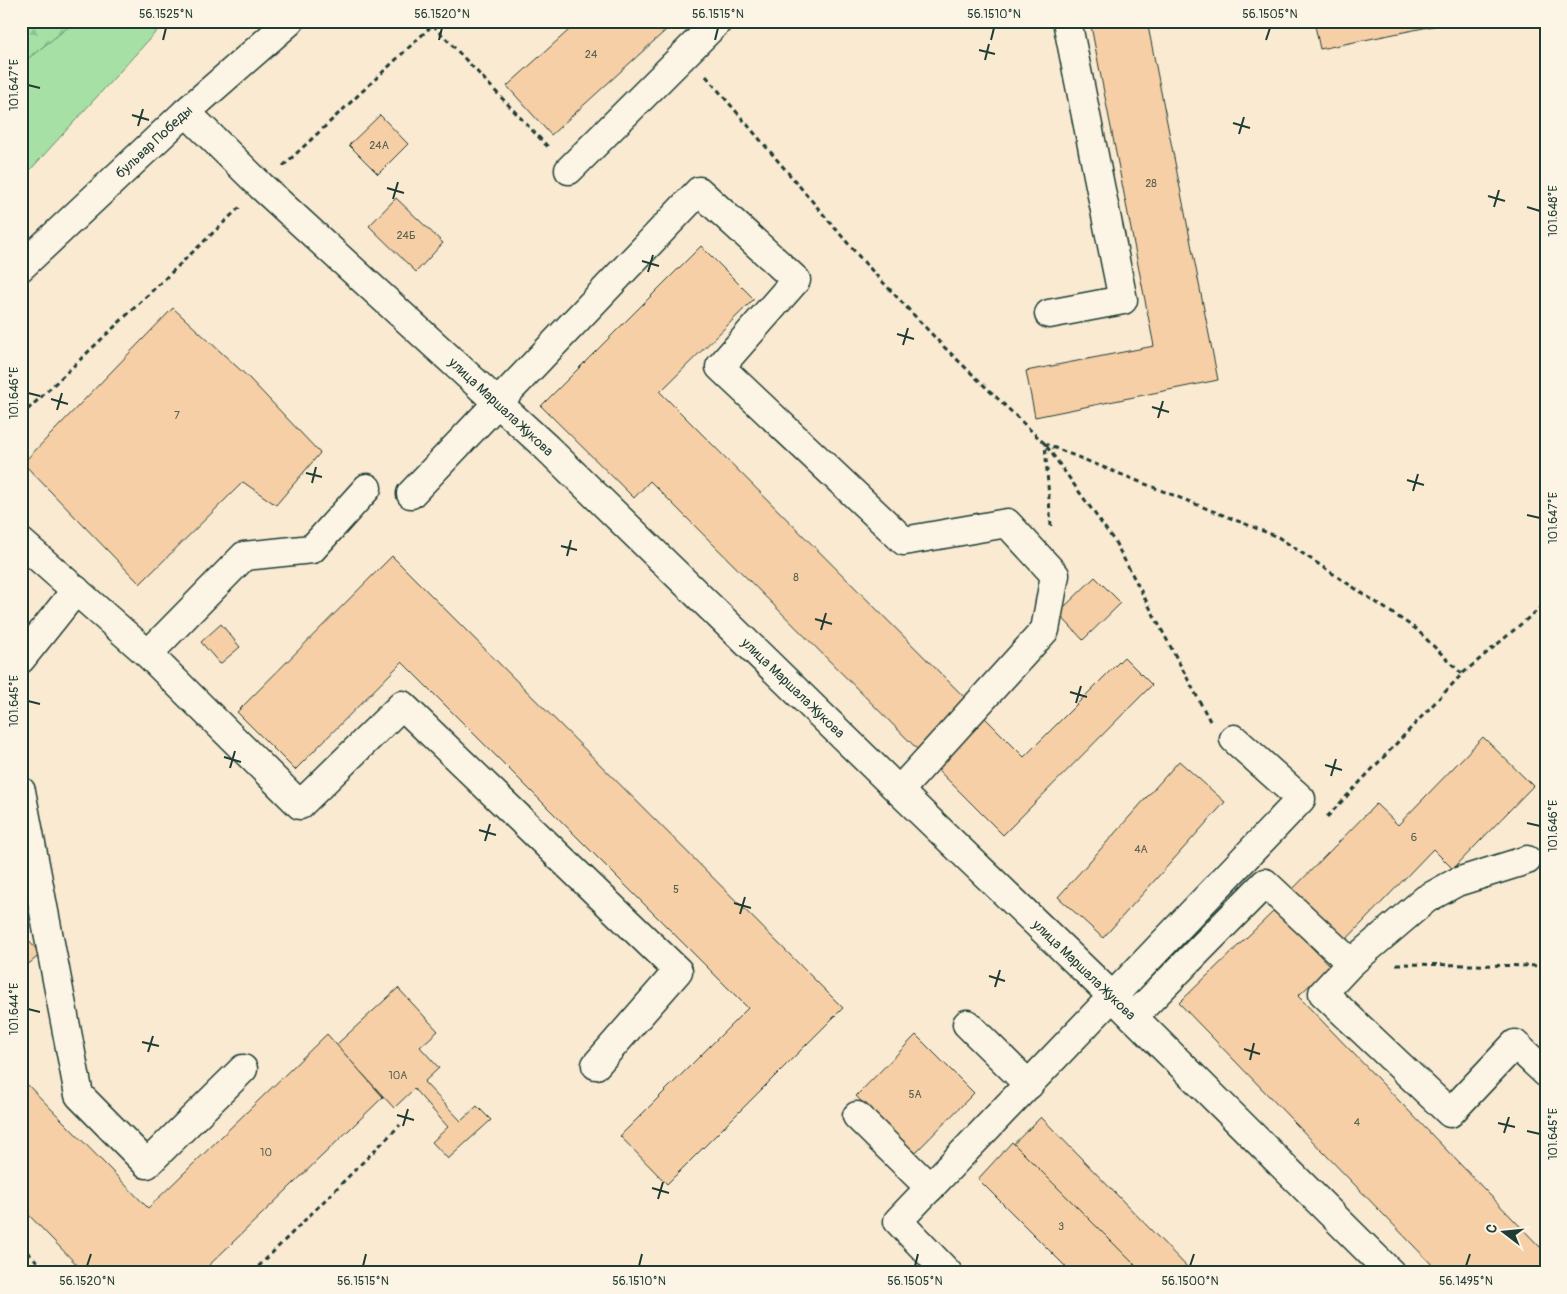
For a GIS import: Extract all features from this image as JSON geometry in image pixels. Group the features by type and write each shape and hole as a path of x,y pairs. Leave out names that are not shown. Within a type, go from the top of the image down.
{"street":[{"name":"бульвар Победы","path":"21,267 186,112 290,21"},
{"path":"569,170 718,21"},
{"path":"1049,314 1123,300 1067,21"},
{"name":"улица Маршала Жукова","path":"186,112 261,186 547,448 1113,997 1391,1273"},
{"path":"411,494 699,191 796,280 720,367 904,541 1007,522 1056,575 1045,630 899,791"},
{"path":"148,654 244,556 312,549 366,488"},
{"path":"21,542 148,654 300,805 402,704 678,971 596,1065"},
{"path":"21,658 76,590"},
{"path":"948,1273 898,1221 1301,799 1234,739"},
{"path":"21,792 79,1095 147,1164 243,1069"},
{"path":"1527,860 1457,882 1426,899 1351,963 1323,993 1450,1113 1515,1044 1546,1073"},
{"path":"1133,1017 1265,883 1351,963"},
{"path":"967,1024 1029,1084"},
{"path":"857,1116 930,1188"}],"path":[{"path":"21,416 261,186 437,21"},
{"path":"433,25 569,170"},
{"path":"686,53 862,260 943,346 1044,444 1115,542 1217,734 1234,739"},
{"path":"1044,444 1052,528"},
{"path":"1044,444 1278,537 1416,629 1462,674"},
{"path":"1326,818 1462,674 1546,603"},
{"path":"1351,963 1546,966"},
{"path":"252,1273 400,1125"},
{"path":"21,1246 49,1273"}],"green space":[{"path":"21,21 166,21 21,180"},
{"path":"21,21 76,21 21,64"}],"building":[{"path":"579,21 676,21 551,135 507,86"},
{"path":"1090,21 1147,21 1218,380 1035,417 1026,371 1154,346"},
{"path":"1314,21 1458,21 1320,49"},
{"path":"380,115 408,144 378,174 349,145"},
{"path":"396,198 443,243 416,272 369,226"},
{"path":"701,246 754,299 660,392 1024,757 1124,657 1152,685 1003,835 650,481 634,498 541,406"},
{"path":"173,308 248,377 320,453 276,505 243,482 140,584 23,463"},
{"path":"392,556 843,1008 667,1184 620,1136 748,1008 402,662 295,770 237,712"},
{"path":"1095,577 1121,603 1083,640 1058,613"},
{"path":"221,624 240,647 220,664 201,642"},
{"path":"1483,737 1533,786 1453,869 1433,849 1341,945 1288,894 1376,804 1398,825"},
{"path":"1179,761 1225,802 1103,938 1058,897"},
{"path":"1275,910 1330,966 1298,996 1540,1247 1546,1241 1546,1273 1440,1273 1179,1003"},
{"path":"21,933 41,954 21,970"},
{"path":"398,988 438,1031 420,1047 439,1068 424,1082 461,1121 477,1106 491,1120 448,1159 432,1142 448,1127 414,1089 394,1108 336,1045"},
{"path":"327,1034 383,1097 201,1273 85,1273 21,1207 21,1078 148,1208"},
{"path":"916,1035 974,1093 914,1154 856,1096"},
{"path":"1041,1117 1193,1273 1072,1273 978,1179"},
{"path":"1012,1142 1143,1273 1072,1273 978,1179"}]}
